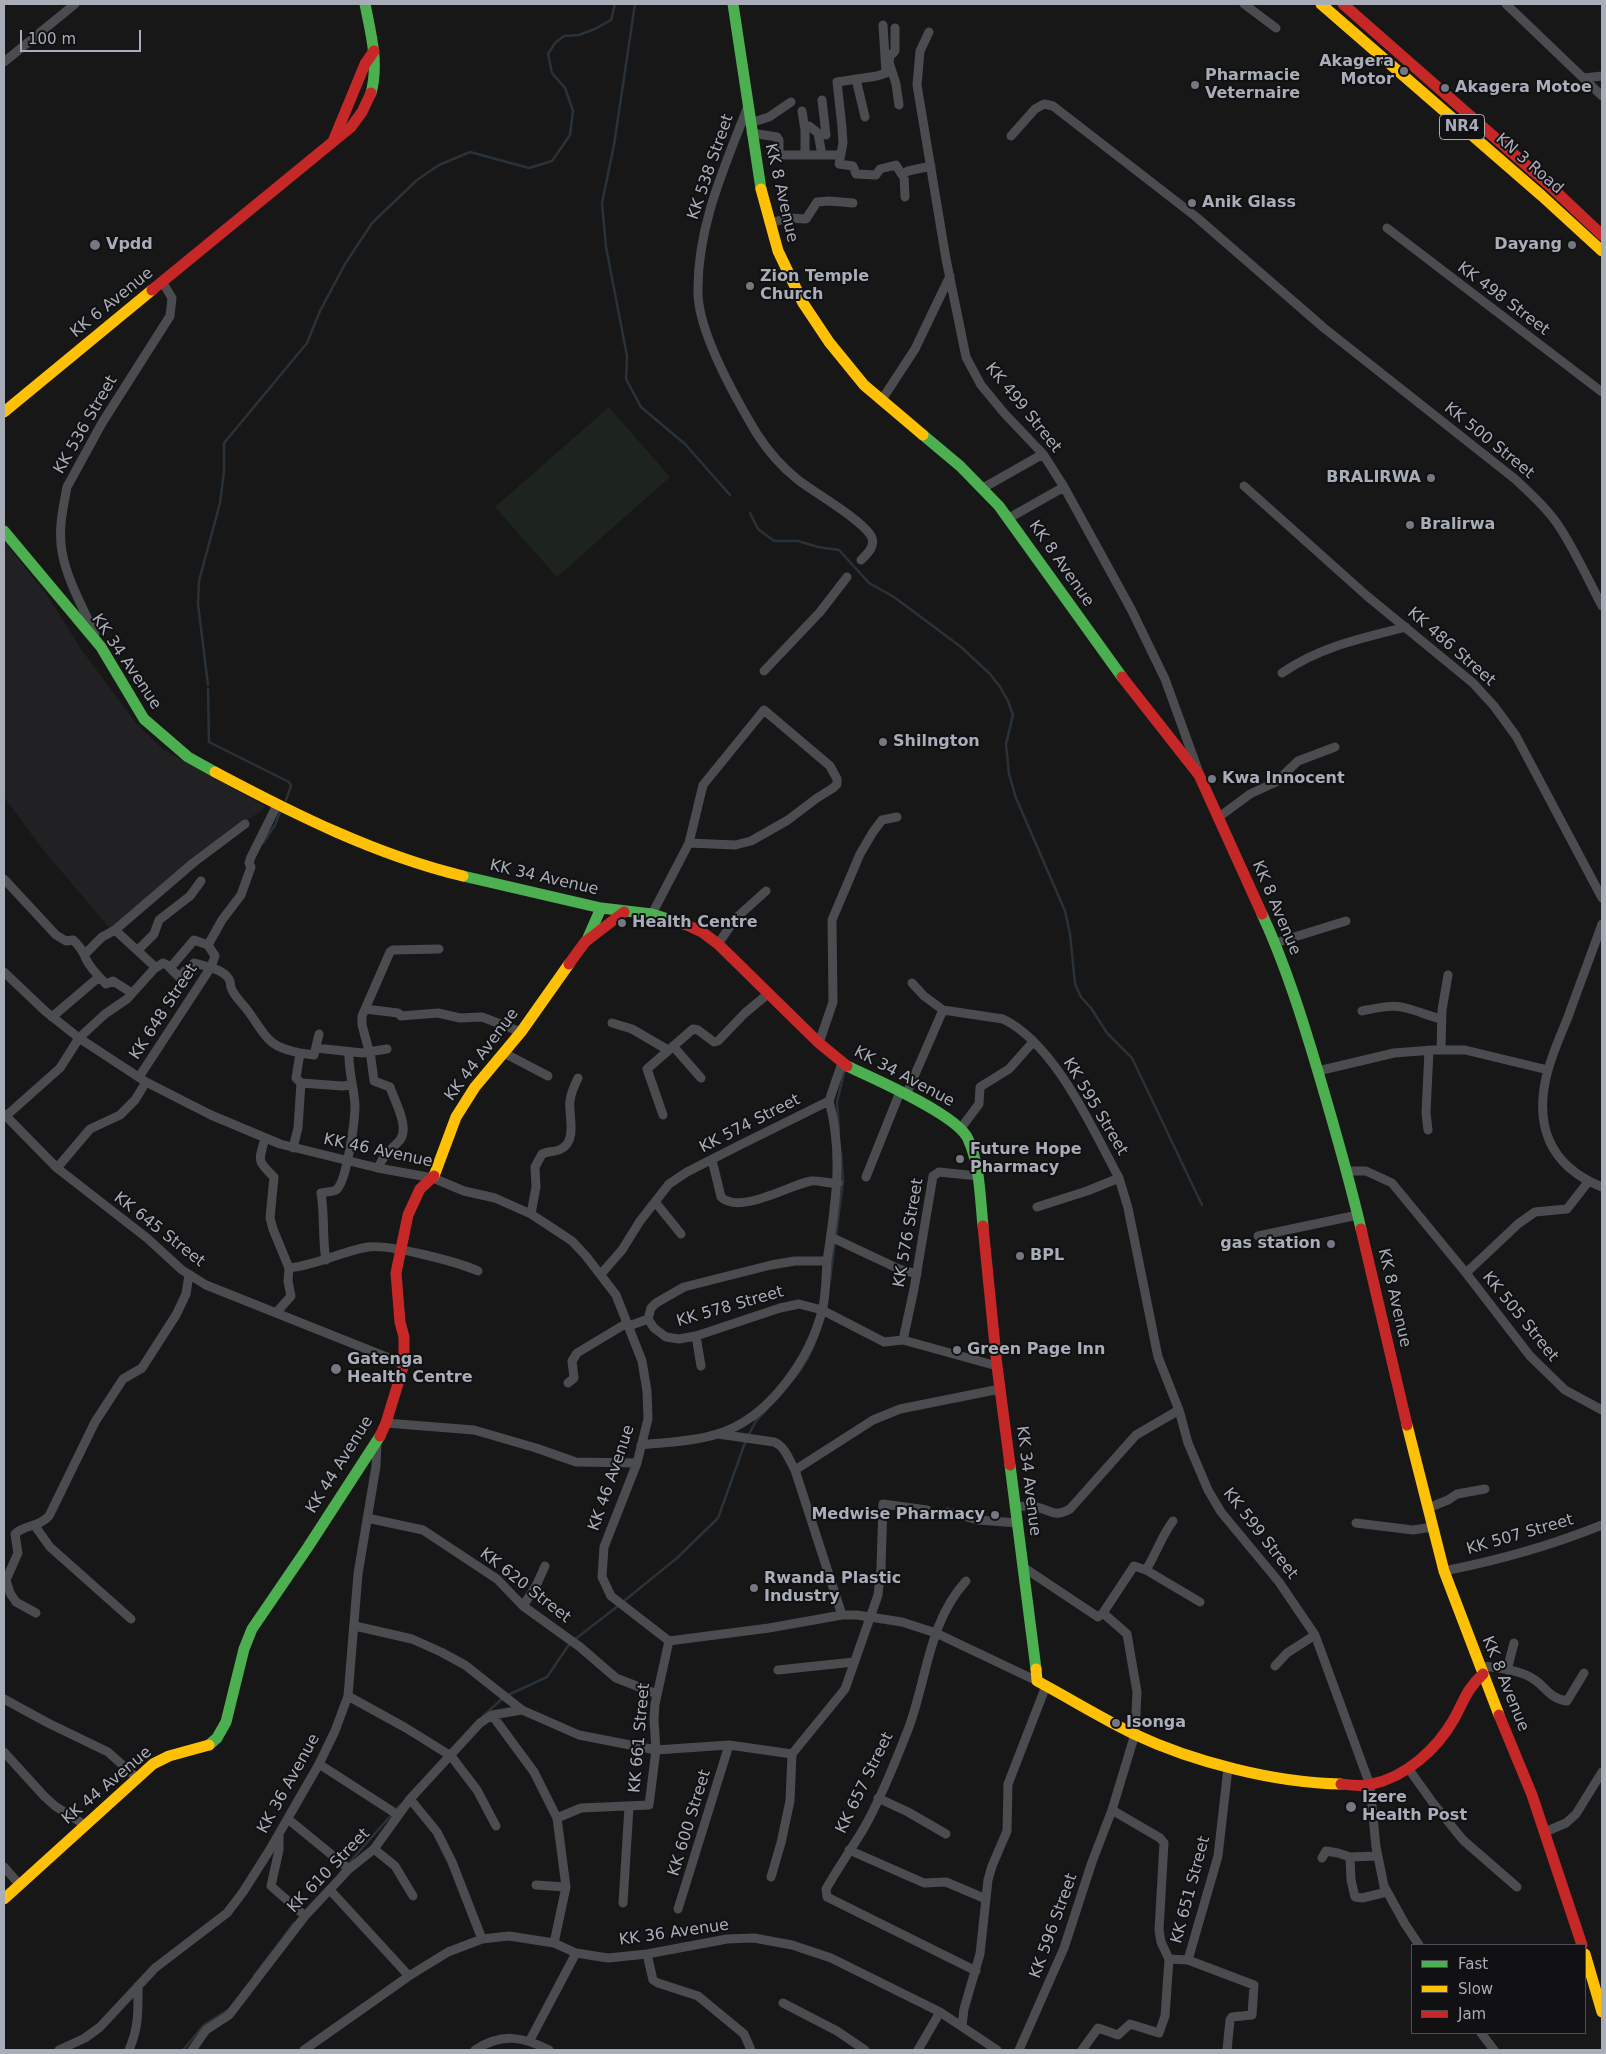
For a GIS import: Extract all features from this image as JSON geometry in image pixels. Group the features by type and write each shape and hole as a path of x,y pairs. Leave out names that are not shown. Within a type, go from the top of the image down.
{"main road":[{"name":"KK 6 Avenue","path":"4,412 351,127 362,114 370,99 376,69 365,4"},
{"name":"KK 8 Avenue","path":"733,4 749,104 750,128 769,223 778,251 803,303 845,363 881,400 983,488 1009,518 1126,683 1200,775 1275,943 1300,1012 1348,1171 1444,1571 1545,1832 1582,1944"},
{"name":"KN 3 Road","path":"1321,4 1542,196 1602,251"},
{"name":"KN 3 Road","path":"1343,4 1550,186 1602,236"},
{"name":"KK 6 Avenue","path":"332,143 365,64 374,52"},
{"name":"KK 34 Avenue","path":"4,531 101,647 144,719 171,744 209,769 277,805 427,867 601,908 652,914 685,924 718,944 842,1063 903,1093 961,1128 968,1138 978,1176 997,1366 1023,1567 1041,1684"},
{"name":"KK 44 Avenue","path":"4,1899 153,1764 169,1756 207,1747 217,1738 226,1722 244,1649 252,1630 308,1547 386,1423 404,1364 404,1337 400,1322 396,1283 400,1250 408,1215 420,1189 433,1178 456,1117 475,1087 521,1032 547,993 586,942 601,908"},
{"name":"KK 44 Avenue","path":"586,942 624,912"},
{"path":"1041,1684 1135,1734 1177,1752 1228,1768 1287,1780 1326,1784 1370,1785 1408,1768 1437,1744 1481,1670"},
{"path":"1586,1956 1597,1978 1602,2012"}],"street":[{"path":"4,62 75,4"},
{"path":"1244,4 1276,28"},
{"path":"1506,4 1602,96"},
{"path":"883,25 886,73 837,82 842,135 839,164 853,166 856,174 875,175 880,169 896,165 901,174 904,174"},
{"path":"895,28 895,51 890,56 889,62 900,106"},
{"name":"KK 499 Street","path":"929,32 920,51 917,85 966,357 972,370 993,400 1042,454 1064,487 1132,609 1165,679 1200,775"},
{"path":"1584,78 1602,76"},
{"path":"856,79 865,117"},
{"path":"822,100 825,125 822,136 822,154"},
{"path":"750,128 791,102"},
{"name":"KK 538 Street","path":"749,104 707,216 700,264 698,293 700,308 707,333 736,400 770,452 798,480 844,511 868,532 872,539 872,548 861,560"},
{"name":"KK 500 Street","path":"1011,136 1035,109 1044,104 1052,106 1195,216 1324,328 1515,479 1530,493 1562,531 1602,606"},
{"path":"802,111 807,128 805,155"},
{"path":"807,128 825,125"},
{"path":"750,128 777,137 779,140 779,155 840,155"},
{"path":"807,128 822,136 842,135"},
{"path":"904,174 908,171 931,166"},
{"path":"904,174 905,197"},
{"path":"769,223 789,218 806,219 817,202 853,203"},
{"name":"KK 498 Street","path":"1387,228 1602,392"},
{"path":"881,400 915,349 950,276"},
{"name":"KK 536 Street","path":"101,647 70,578 62,551 61,520 67,487 102,423 170,316 172,298 163,283"},
{"path":"983,488 1042,454"},
{"name":"KK 486 Street","path":"1244,486 1331,564 1473,683 1494,706 1516,736 1602,898"},
{"path":"1009,518 1064,487"},
{"path":"764,671 820,612 847,577"},
{"path":"1282,674 1298,662 1338,645 1406,627"},
{"path":"652,914 689,843 703,785 764,710 830,766 837,779 837,784 788,820 751,841 735,845 689,843"},
{"path":"1219,817 1250,794 1276,782 1298,761 1335,747"},
{"path":"208,945 222,920 241,895 251,867 249,863 251,856 277,805"},
{"path":"819,1043 833,1002 832,920 860,854 873,832 882,820 897,817"},
{"path":"85,954 102,937 115,930 193,863 245,824"},
{"path":"4,879 56,935 66,941 73,940 106,984 113,981 132,993"},
{"path":"138,950 154,934 159,920 190,896 201,880"},
{"path":"718,944 736,918 766,891"},
{"path":"1275,943 1346,921"},
{"path":"1602,924 1548,1070 1542,1117 1552,1149 1569,1167 1588,1182 1602,1187"},
{"path":"5,1115 60,1068 79,1038 104,1014 132,993 154,970 153,965 115,930"},
{"name":"KK 648 Street","path":"57,1168 90,1129 120,1116 135,1100 143,1080 211,967 215,956 208,945 194,940 171,967 163,963 154,970"},
{"path":"378,1168 384,1155 402,1138 404,1131 399,1110 390,1087 374,1080 370,1053 362,1025 362,1016 390,952 393,950 439,949"},
{"path":"169,967 179,977 185,971 188,971 194,962 211,967 230,980 231,989 249,1012 257,1027 271,1042 284,1050 314,1054 319,1034"},
{"name":"KK 46 Avenue","path":"4,972 79,1038 143,1080 211,1115 293,1148 378,1168 433,1178 464,1191 495,1198 531,1214 572,1241 601,1274 616,1295 642,1361 647,1391 648,1419 636,1463 604,1547 602,1577 611,1596 669,1642"},
{"path":"1441,1050 1441,1018 1448,975"},
{"path":"52,1016 99,977"},
{"path":"866,1177 903,1093 943,1010 924,996 912,983"},
{"path":"663,1115 647,1068 692,1029 698,1030 714,1042 718,1041 745,1013 769,993"},
{"path":"1362,1011 1388,1006 1406,1007 1427,1016 1441,1018"},
{"path":"365,1009 395,1012 401,1016 438,1013 460,1018 482,1018 521,1032"},
{"name":"KK 595 Street","path":"943,1010 1003,1018 1033,1042 1052,1063 1069,1089 1119,1178 1087,1191 1037,1207"},
{"path":"612,1023 632,1029 670,1048 701,1078"},
{"path":"961,1128 979,1104 980,1086 1009,1069 1033,1042"},
{"path":"316,1048 370,1053 387,1049"},
{"path":"1318,1071 1394,1053 1429,1050 1465,1050 1548,1070"},
{"path":"1428,1130 1426,1113 1429,1050"},
{"path":"326,1260 323,1243 324,1211 322,1193 334,1191 340,1186 344,1176 355,1108 348,1066 349,1052"},
{"path":"293,1148 298,1128 300,1084 296,1078 300,1053"},
{"path":"504,1053 548,1076"},
{"path":"641,1445 689,1440 718,1434 748,1419 770,1400 793,1372 809,1347 822,1310 838,1183 834,1126 829,1101 842,1063"},
{"path":"531,1214 536,1188 535,1167 542,1154 562,1149 566,1145 572,1127 569,1104 578,1078"},
{"path":"300,1084 352,1085"},
{"name":"KK 574 Street","path":"601,1274 669,1184 712,1160 829,1101"},
{"name":"KK 645 Street","path":"5,1115 57,1168 147,1238 189,1275 206,1285 404,1364"},
{"path":"265,1138 260,1158 261,1165 274,1177 270,1218 272,1229 289,1268 288,1281 291,1296 276,1313"},
{"path":"712,1160 721,1197 730,1202 778,1194 809,1182 838,1183"},
{"name":"KK 505 Street","path":"1348,1171 1366,1171 1392,1183 1466,1273 1530,1356 1565,1390 1602,1410"},
{"name":"KK 576 Street","path":"903,1340 932,1176 939,1172 978,1176"},
{"name":"KK 599 Street","path":"1119,1178 1128,1208 1158,1357 1179,1410 1188,1443 1208,1490 1222,1512 1279,1582 1315,1635 1370,1785 1378,1856 1387,1892 1418,1944"},
{"name":"KK 505 Street","path":"1466,1273 1512,1230 1535,1212 1567,1209 1588,1182"},
{"path":"656,1203 681,1234"},
{"path":"1258,1236 1358,1215"},
{"path":"831,1237 899,1269 916,1274"},
{"path":"289,1268 308,1266 370,1247 400,1250 452,1262 478,1271"},
{"path":"568,1383 574,1378 572,1361 577,1353 628,1324 648,1319 656,1303 684,1286 770,1265 795,1261 827,1261"},
{"path":"36,1613 16,1602 5,1582 18,1553 15,1534 35,1526 49,1516 95,1422 122,1379 142,1368 176,1315 186,1294 189,1275"},
{"name":"KK 578 Street","path":"648,1319 654,1328 671,1339 696,1336 780,1308 799,1304 822,1310 884,1342 903,1340 997,1366"},
{"path":"696,1336 700,1366"},
{"path":"794,1470 873,1420 900,1409 1000,1389"},
{"path":"1016,1507 1036,1506 1054,1514 1062,1514 1070,1509 1136,1435 1179,1410"},
{"path":"386,1423 474,1430 576,1462 636,1463"},
{"path":"718,1434 779,1444 794,1470 842,1615"},
{"name":"KK 36 Avenue","path":"59,2050 85,2038 100,2027 155,1968 227,1913 243,1892 319,1764 348,1696 358,1574 376,1466 376,1441"},
{"path":"1428,1508 1457,1494 1485,1490"},
{"path":"770,1877 781,1843 790,1801 792,1754 843,1692 878,1595 882,1568 883,1504 927,1510"},
{"path":"948,1512 978,1520 1018,1523"},
{"name":"KK 620 Street","path":"367,1518 423,1530 482,1568 500,1582 523,1606 570,1639 616,1678 657,1694"},
{"path":"1146,1570 1156,1554 1165,1530 1173,1521"},
{"path":"1356,1523 1413,1530 1433,1527"},
{"name":"KK 507 Street","path":"1444,1571 1507,1558 1602,1525"},
{"path":"35,1526 50,1547 131,1619"},
{"path":"523,1606 536,1586 545,1566"},
{"path":"1023,1567 1098,1617 1103,1613 1134,1566 1146,1570 1200,1602"},
{"name":"KK 657 Street","path":"966,1580 950,1600 936,1633 909,1726 878,1798 864,1827 826,1889 827,1897 976,1971"},
{"name":"KK 596 Street","path":"1019,2050 1064,1948 1092,1862 1112,1810 1135,1734 1137,1692 1127,1634 1103,1613"},
{"path":"669,1642 769,1628 842,1615 870,1617 902,1622 936,1633 1041,1684 1008,1784 1007,1831 992,1866 986,1900 984,1933 976,1971 964,2008 962,2026"},
{"path":"355,1626 412,1639 441,1652 465,1665 522,1710 579,1735 656,1750 729,1744 792,1754"},
{"path":"1276,1666 1287,1653 1315,1635"},
{"name":"KK 661 Street","path":"557,1818 581,1808 649,1805 656,1750 654,1720 657,1694 669,1642"},
{"path":"1507,1670 1514,1643"},
{"path":"778,1670 854,1662"},
{"path":"1481,1670 1496,1667 1535,1680 1546,1692 1568,1702 1584,1673"},
{"path":"348,1696 406,1728 450,1756 483,1799 496,1826"},
{"path":"4,1699 108,1752 137,1778"},
{"path":"522,1710 492,1715 534,1772 557,1818 566,1887 554,1943"},
{"name":"KK 610 Street","path":"192,2050 206,2030 229,2015 305,1916 349,1869 374,1849 410,1799 480,1723 492,1715"},
{"name":"KK 600 Street","path":"678,1909 729,1744"},
{"path":"4,1752 55,1806 85,1825"},
{"path":"319,1764 398,1815"},
{"name":"KK 651 Street","path":"1188,1960 1218,1856 1228,1768"},
{"path":"1408,1768 1463,1840 1517,1887"},
{"path":"1545,1832 1566,1823 1576,1814 1602,1772"},
{"path":"878,1798 908,1812 946,1834"},
{"path":"410,1799 437,1832 452,1862 482,1939"},
{"path":"623,1903 629,1807"},
{"path":"1082,2050 1098,2028 1118,2035 1130,2024 1158,2033 1165,2016 1169,1959 1161,1942 1159,1930 1164,1842 1112,1810"},
{"path":"288,1819 349,1869"},
{"path":"279,1833 279,1850 271,1886 305,1916"},
{"path":"374,1849 395,1866 412,1896"},
{"path":"849,1850 924,1883 946,1882 986,1900"},
{"path":"1322,1858 1326,1852 1350,1857 1378,1856"},
{"path":"1350,1857 1351,1880 1355,1897 1362,1898 1387,1892"},
{"path":"4,1867 19,1884"},
{"path":"536,1886 566,1887"},
{"path":"330,1890 409,1976"},
{"name":"KK 36 Avenue","path":"304,2050 409,1976 448,1952 482,1939 509,1936 554,1943 576,1953 608,1958 647,1954 726,1939 754,1938 792,1945 831,1958 940,2012 997,2050"},
{"path":"530,2040 576,1953"},
{"path":"647,1954 654,1980 658,1984 698,1996 744,2034 751,2050"},
{"path":"1169,1959 1188,1960 1254,1985 1252,2015 1232,2017 1230,2020 1227,2050"},
{"path":"129,2050 136,2034 138,1986"},
{"path":"783,2003 837,2031 862,2049"},
{"path":"918,2050 940,2012"},
{"path":"1482,2034 1494,2050"},
{"path":"475,2050 487,2042 498,2039 530,2040 549,2050"}],"shaded area":[{"path":"609,407 670,477 557,577 495,507"},
{"path":"4,541 47,595 81,649 136,723 163,749 266,807 218,842 112,931 44,851 4,797"}],"waterway":[{"path":"208,685 198,604 199,581 220,503 224,472 224,443 307,343 320,311 345,264 372,223 417,180 439,165 470,152 529,168 552,161 570,135 573,111 565,88 552,73 548,54 555,43 564,36 579,35 611,20 615,4"},
{"path":"635,4 614,145 602,203 606,247 627,356 626,379 641,407 685,444 730,495"},
{"path":"750,513 758,529 774,541 798,541 818,547 839,550 869,583 894,597 961,647 990,674 1000,687 1013,715 1006,744 1009,774 1016,798 1065,911 1070,934 1075,984 1081,997 1091,1008 1107,1033 1132,1058 1202,1205"},
{"path":"208,689 209,742 289,782 291,786 286,800"},
{"path":"263,843 275,825 280,812"},
{"path":"839,1131 837,1102 845,1069"},
{"path":"836,1236 843,1181 841,1152"},
{"path":"830,1280 835,1241"},
{"path":"792,1381 807,1359 818,1334"},
{"path":"748,1436 756,1421 768,1408"},
{"path":"624,1601 677,1558 718,1518 746,1440"},
{"path":"574,1640 618,1606"},
{"path":"508,1695 547,1677 570,1643"},
{"path":"483,1716 503,1698"},
{"path":"340,1873 401,1804"},
{"path":"254,1976 294,1923"},
{"path":"183,2050 204,2025 228,2010"}],"traffic: fast":[{"path":"365,4 372,37 374,60 371,93"},
{"path":"733,4 761,189"},
{"path":"923,435 960,466 999,506 1122,677"},
{"path":"4,531 101,647 144,719 188,757 215,772"},
{"path":"463,876 601,908 652,914 687,925"},
{"path":"587,940 601,908"},
{"path":"1262,914 1307,1034 1361,1229"},
{"path":"847,1066 914,1098 949,1119 961,1129 968,1139 975,1159 983,1226"},
{"path":"209,1745 217,1738 226,1722 244,1649 252,1629 380,1436"},
{"path":"1010,1465 1036,1669"}],"traffic: slow":[{"path":"1321,4 1542,196 1602,251"},
{"path":"761,189 778,251 803,303 829,342 864,385 923,435"},
{"path":"4,412 152,290"},
{"path":"215,772 336,832 399,857 463,876"},
{"path":"434,1176 456,1117 475,1087 521,1032 569,964"},
{"path":"1407,1425 1444,1571 1499,1715"},
{"path":"1036,1669 1037,1681 1122,1728 1157,1744 1208,1762 1262,1775 1316,1783 1341,1784"},
{"path":"4,1899 153,1764 169,1756 209,1745"},
{"path":"1586,1957 1602,2012"}],"traffic: jam":[{"path":"1343,4 1550,186 1602,235"},
{"path":"334,139 365,64 374,51"},
{"path":"152,290 351,127 362,112 371,93"},
{"path":"1122,677 1199,775 1262,914"},
{"path":"569,964 585,942 624,912"},
{"path":"687,925 702,932 718,944 819,1043 847,1066"},
{"path":"380,1436 386,1423 404,1364 404,1337 400,1322 396,1273 408,1215 420,1189 434,1176"},
{"path":"983,1226 997,1366 1010,1465"},
{"path":"1361,1229 1407,1425"},
{"path":"1341,1784 1356,1786 1372,1784 1397,1775 1419,1760 1439,1741 1454,1719 1469,1690 1483,1674"},
{"path":"1499,1715 1532,1795 1582,1944"}],"place":[{"name":"Akagera Motor","path":"1404,71"},
{"name":"Pharmacie Veternaire","path":"1195,85"},
{"name":"Akagera Motoe","path":"1445,88"},
{"name":"Anik Glass","path":"1192,203"},
{"name":"Vpdd","path":"95,245"},
{"name":"Dayang","path":"1572,245"},
{"name":"Zion Temple Church","path":"750,286"},
{"name":"BRALIRWA","path":"1431,478"},
{"name":"Bralirwa","path":"1410,525"},
{"name":"Shilngton","path":"883,742"},
{"name":"Kwa Innocent","path":"1212,779"},
{"name":"Health Centre","path":"622,923"},
{"name":"Future Hope Pharmacy","path":"960,1159"},
{"name":"gas station","path":"1331,1244"},
{"name":"BPL","path":"1020,1256"},
{"name":"Green Page Inn","path":"957,1350"},
{"name":"Gatenga Health Centre","path":"336,1369"},
{"name":"Medwise Pharmacy","path":"995,1515"},
{"name":"Rwanda Plastic Industry","path":"754,1588"},
{"name":"Isonga","path":"1116,1723"},
{"name":"Izere Health Post","path":"1351,1807"}]}
